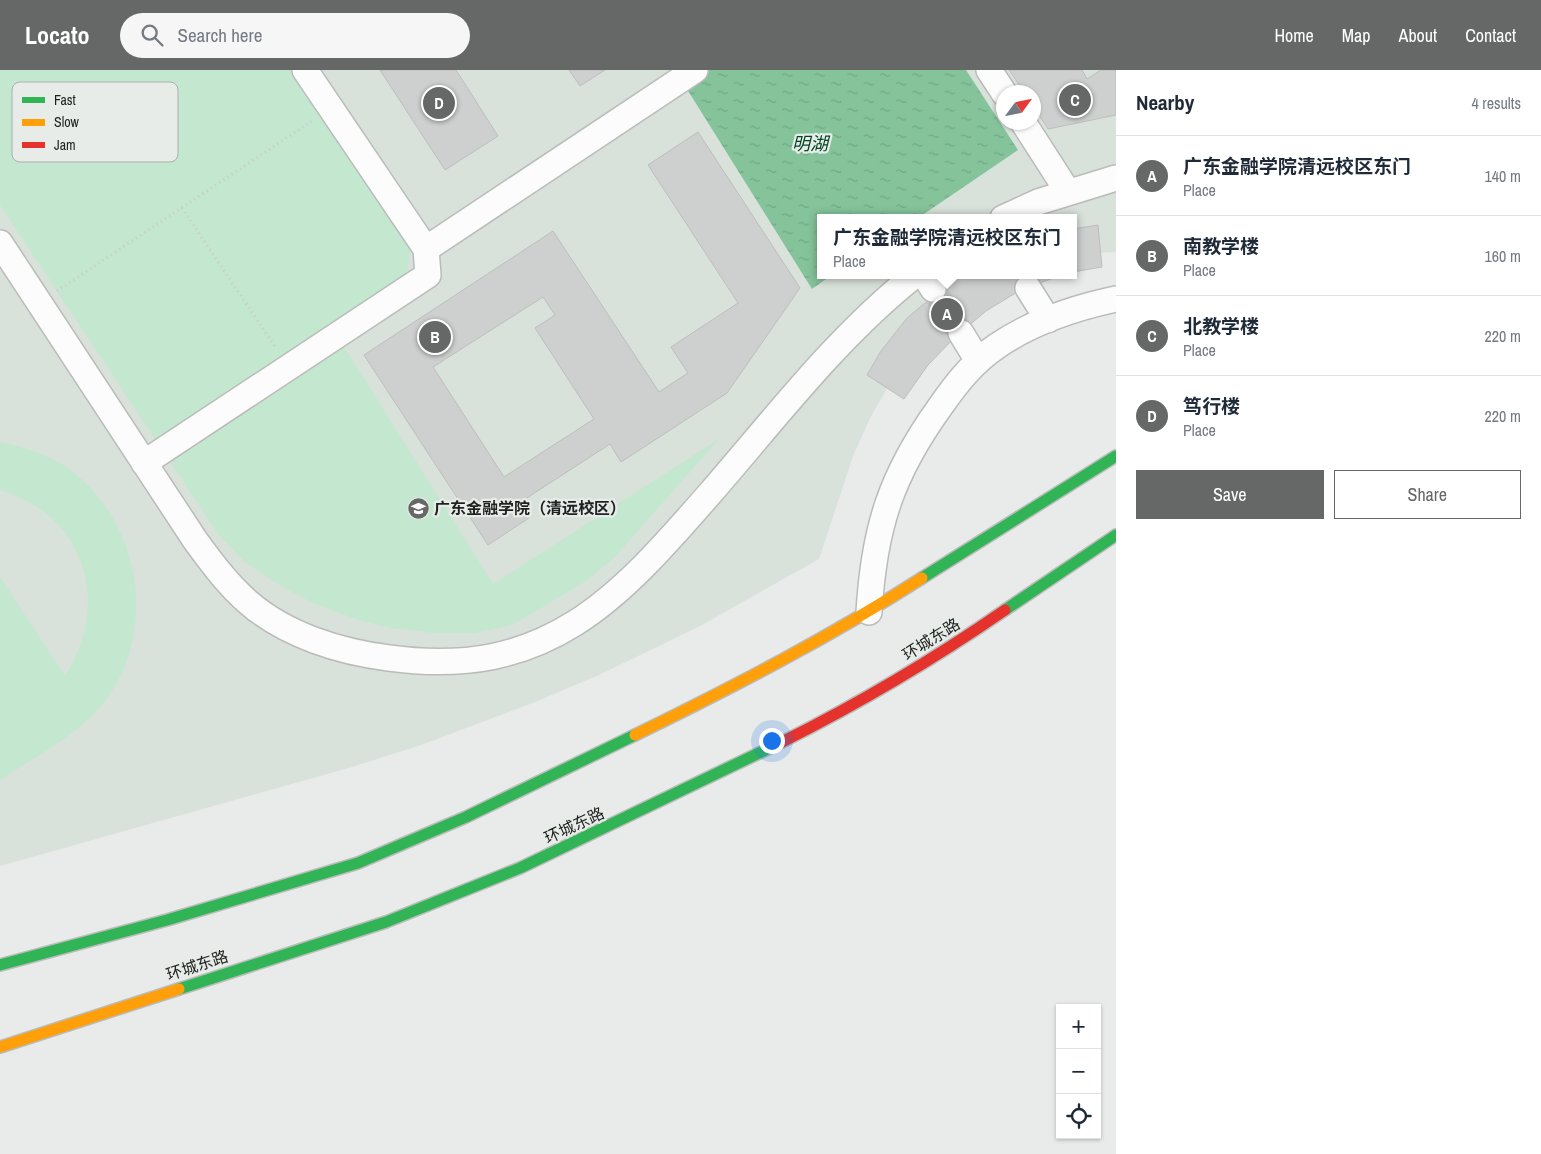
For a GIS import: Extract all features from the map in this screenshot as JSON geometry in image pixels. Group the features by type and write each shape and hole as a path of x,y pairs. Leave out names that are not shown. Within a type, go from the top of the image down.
{"main road":[{"path":"0,965 167,920 358,863 466,817 726,690 869,612 1116,456"},
{"name":"环城东路","path":"0,1047 386,922 529,864 818,724 942,653 1116,535"}],"street":[{"path":"144,463 428,275 426,249 305,70"},
{"path":"426,249 695,70"},
{"path":"989,70 999,85"},
{"path":"1028,130 1068,192"},
{"path":"1013,214 1068,192 1116,178"},
{"path":"0,243 144,463 213,564 248,602 285,627 344,649 388,658 444,662 473,661 523,649 564,629 589,614 630,582 840,345 880,304 924,280"},
{"path":"1028,288 1048,320"},
{"path":"869,612 871,566 876,540 894,485 908,454 934,414 961,378 978,361 1024,330 1080,308 1116,299"},
{"path":"961,333 978,361"}],"path":[{"path":"39,302 331,108"},
{"path":"182,208 288,367"}],"shaded area":[{"name":"广东金融学院（清远校区）","path":"0,70 1116,70 1116,252 1077,254 1077,214 817,214 817,279 1002,279 890,383 870,418 853,456 819,559 700,626 599,675 530,704 421,745 352,767 0,866"},
{"path":"0,70 292,70 411,243 406,279 333,329 493,584 719,439 613,559 586,581 512,625 474,633 434,633 392,628 359,620 315,604 281,586 246,563 218,534 0,205"},
{"path":"0,442 29,449 56,461 73,472 95,493 113,518 126,545 133,574 136,604 134,634 126,664 112,691 102,705 76,730 0,780 0,577 65,676 79,648 87,620 88,592 82,565 70,541 53,519 29,502 0,490"}],"water":[{"name":"明湖","path":"675,70 966,70 996,116 996,130 1005,130 1018,150 924,214 817,214 817,279 826,279 812,289"}],"building":[{"path":"380,70 456,70 498,136 445,170"},
{"path":"569,70 605,70 580,86"},
{"path":"1009,70 1082,70 1087,79 1101,70 1116,70 1116,115 1048,129 1041,118 1041,85 1019,85"},
{"path":"698,132 800,288 727,393 621,462 610,444 519,503 529,518 488,545 364,355 553,231 659,392 688,373 671,347 738,303 648,165","holes":["543,297 555,315 535,328 594,419 504,477 433,367"]},
{"path":"1098,225 1102,267 1077,271 1077,228"},
{"path":"954,279 1050,279 1019,291 986,311 955,337 928,365 904,399 867,375 881,351 907,318"}],"tunnel":[{"path":"933,289 961,333"}],"traffic: fast":[{"path":"922,578 1116,456"},
{"path":"1005,610 1116,535"},
{"path":"0,965 167,920 358,863 466,817 635,735"},
{"path":"179,989 386,922 520,868 782,742"}],"traffic: slow":[{"path":"635,735 781,661 852,621 922,578"},
{"path":"0,1047 179,989"}],"traffic: jam":[{"path":"782,742 896,680 1005,610"}],"place":[{"name":"北教学楼","path":"1075,100"},
{"name":"笃行楼","path":"439,103"},
{"name":"广东金融学院清远校区东门","path":"947,314"},
{"name":"南教学楼","path":"435,337"},
{"name":"广东金融学院（清远校区）","path":"418,508"}]}
